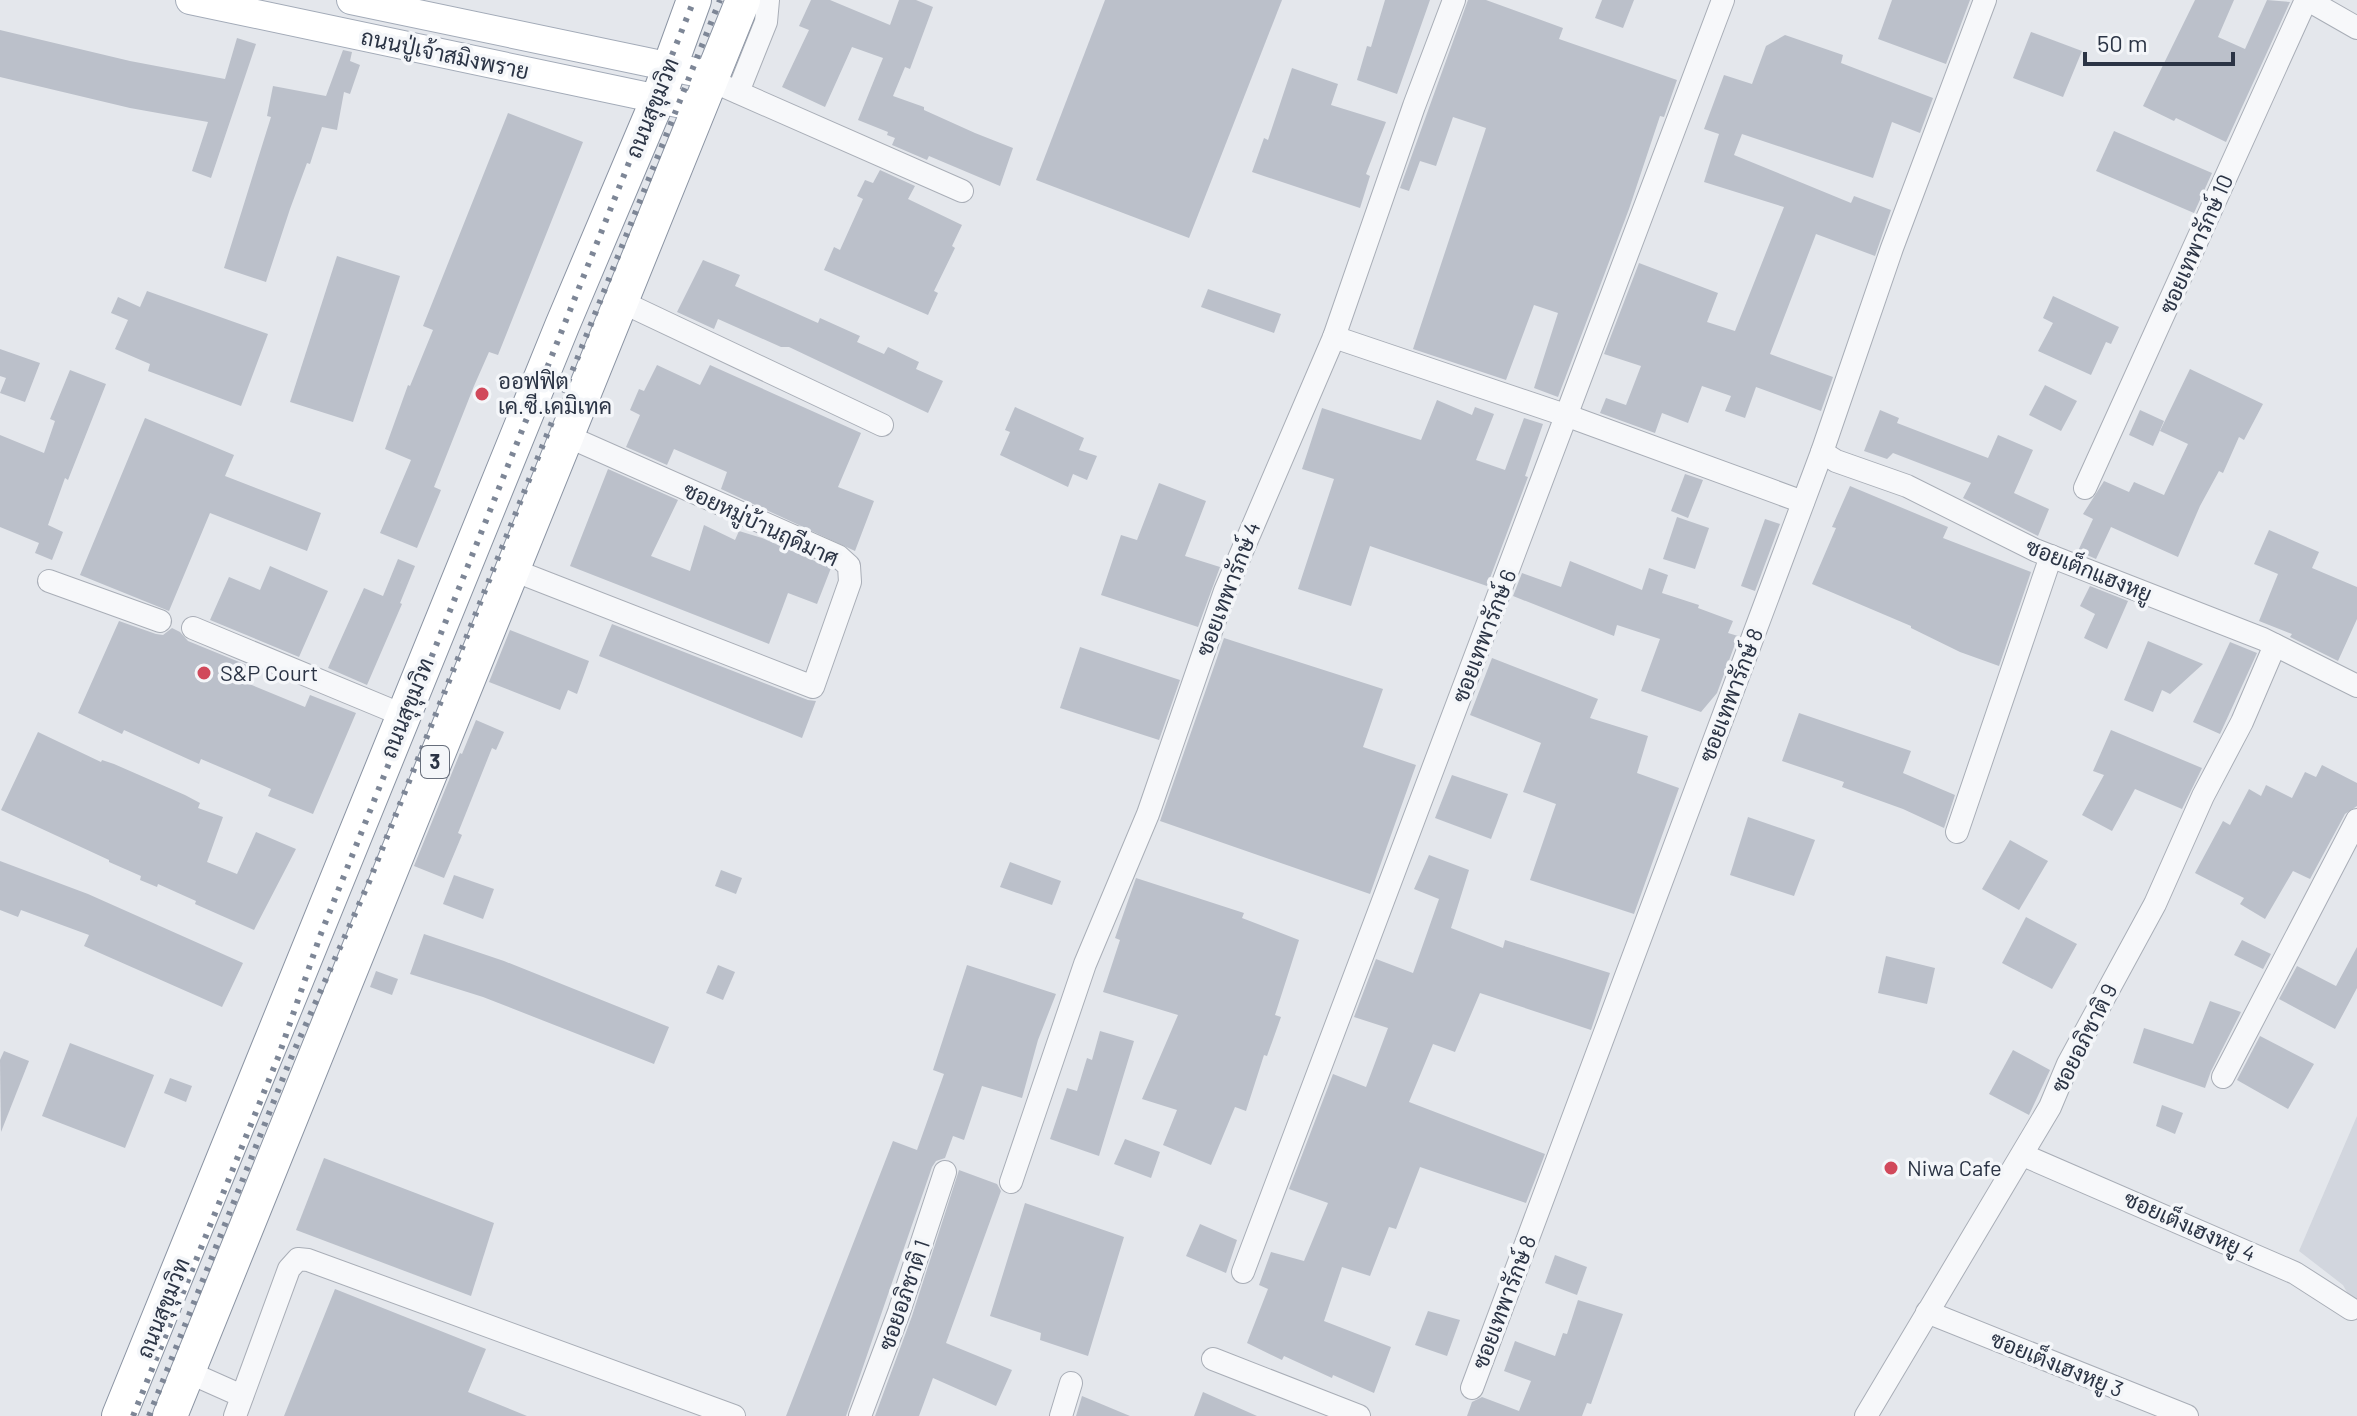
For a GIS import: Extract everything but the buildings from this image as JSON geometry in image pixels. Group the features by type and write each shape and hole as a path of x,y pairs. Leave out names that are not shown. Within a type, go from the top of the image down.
{"highway":[{"name":"ถนนสุขุมวิท","path":"119,1416 562,326 658,99 694,0"},
{"name":"ถนนสุขุมวิท","path":"170,1416 622,302 716,89 743,0"},
{"path":"142,1359 188,1372"}],"main road":[{"name":"ถนนปู่เจ้าสมิงพราย","path":"190,0 658,99 716,89"},
{"name":"ถนนปู่เจ้าสมิงพราย","path":"351,0 402,5 669,65 716,89"}],"street":[{"path":"768,0 766,22 716,89 962,191"},
{"name":"ซอยเทพารักษ์ 4","path":"1011,1182 1085,964 1148,814 1225,591 1334,337 1454,0"},
{"name":"ซอยเทพารักษ์ 6","path":"1243,1272 1723,0"},
{"name":"ซอยเทพารักษ์ 8","path":"1472,1388 1822,452 1892,248 1985,0"},
{"path":"2307,0 2357,28"},
{"name":"ซอยเทพารักษ์ 10","path":"2085,488 2307,0"},
{"path":"622,302 882,425"},
{"path":"1334,337 1568,416 1803,502"},
{"name":"ซอยหมู่บ้านฤดีมาศ","path":"513,570 813,687 850,582 849,566 838,556 567,436"},
{"name":"ซอยเต็กแฮงหยู","path":"1822,452 1836,461 1907,486 2051,556 2275,645 2357,686"},
{"path":"1957,832 2051,556"},
{"path":"49,581 160,621"},
{"path":"193,628 405,716"},
{"name":"ซอยอภิชาติ 9","path":"1866,1416 2050,1107 2068,1064 2155,904 2203,796 2242,722 2275,645"},
{"path":"2223,1077 2357,820"},
{"name":"ซอยเต็งเฮงหยู 4","path":"2023,1155 2295,1273 2351,1309"},
{"name":"ซอยอภิชาติ 1","path":"860,1416 899,1312 945,1172"},
{"path":"188,1372 238,1406 289,1269 298,1259 308,1260 734,1416"},
{"name":"ซอยเต็งเฮงหยู 3","path":"1927,1312 2187,1416"},
{"path":"1213,1359 1325,1411 1359,1416"},
{"path":"1061,1416 1071,1383"}],"shaded area":[{"path":"2357,1116 2357,1310 2343,1285 2299,1251"}],"railway":[{"path":"133,1416 279,1055 320,936 694,0"},
{"path":"149,1416 291,1058 369,882 720,0"}],"place":[{"name":"ออฟฟิต เค.ซี.เคมิเทค","path":"482,394"},
{"name":"S&P Court","path":"204,673"},
{"name":"Niwa Cafe","path":"1891,1168"}]}
